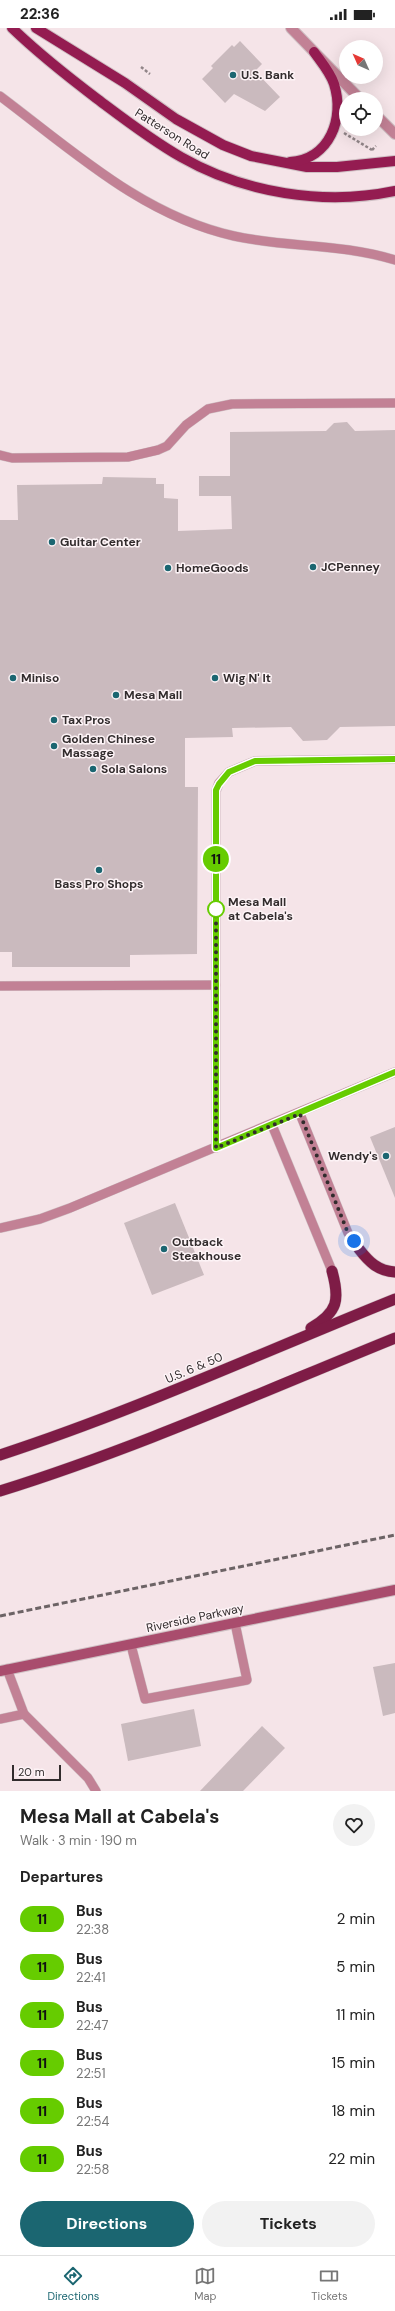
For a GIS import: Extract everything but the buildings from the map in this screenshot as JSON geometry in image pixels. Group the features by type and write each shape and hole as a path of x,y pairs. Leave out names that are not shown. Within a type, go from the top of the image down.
{"highway":[{"path":"359,1249 372,1264 385,1272 395,1272"},
{"path":"287,1344 319,1324 332,1312 337,1300 332,1271"},
{"name":"U.S. 6 & 50","path":"0,1455 97,1422 395,1299"},
{"path":"0,1497 158,1435 395,1338"},
{"path":"0,1491 60,1473"}],"main road":[{"name":"Patterson Road","path":"12,28 29,45 128,122 181,157 205,169 248,185 296,195 362,196 395,191"},
{"name":"Patterson Road","path":"36,28 125,83 197,133 230,148 278,162 307,167 337,167 395,161"},
{"path":"278,162 295,161 316,153 332,134 337,121 338,106 333,82 314,52"},
{"name":"Riverside Parkway","path":"4,1670 395,1590"}],"street":[{"path":"291,28 353,92"},
{"path":"383,122 395,134"}],"lane":[{"path":"0,96 119,185 150,206 178,218 234,236 260,241 348,248 395,260"},
{"path":"0,455 12,458 128,457 147,454 167,446 186,425 208,409 225,405 395,403"},
{"path":"216,1148 216,790 223,778 237,767 265,760 395,759"},
{"path":"0,986 216,985"},
{"path":"0,1228 40,1219 300,1114 395,1072"},
{"path":"300,1114 348,1233 359,1249"},
{"path":"272,1125 332,1271"},
{"path":"131,1645 145,1698 247,1680 235,1623"},
{"path":"4,1670 24,1714 88,1778 96,1791"},
{"path":"0,1719 24,1714"}],"path":[{"path":"142,67 150,74"},
{"path":"349,136 372,150 376,146"}],"railway":[{"path":"0,1616 395,1535"}],"bus line":[{"name":"11","path":"395,759 255,761 246,763 229,772 223,778 216,790 216,1148 300,1114 395,1072"}],"place":[{"name":"U.S. Bank","path":"233,75"},
{"name":"Guitar Center","path":"52,542"},
{"name":"JCPenney","path":"313,567"},
{"name":"HomeGoods","path":"168,568"},
{"name":"Miniso","path":"13,678"},
{"name":"Wig N' It","path":"215,678"},
{"name":"Mesa Mall","path":"116,695"},
{"name":"Tax Pros","path":"54,720"},
{"name":"Golden Chinese Massage","path":"54,746"},
{"name":"Sola Salons","path":"93,769"},
{"name":"Bass Pro Shops","path":"99,870"},
{"name":"Mesa Mall at Cabela's","path":"216,909"},
{"name":"Wendy's","path":"386,1156"},
{"name":"Outback Steakhouse","path":"164,1249"}],"route":[{"path":"216,909 216,1148 300,1114 348,1233 354,1241"}]}
